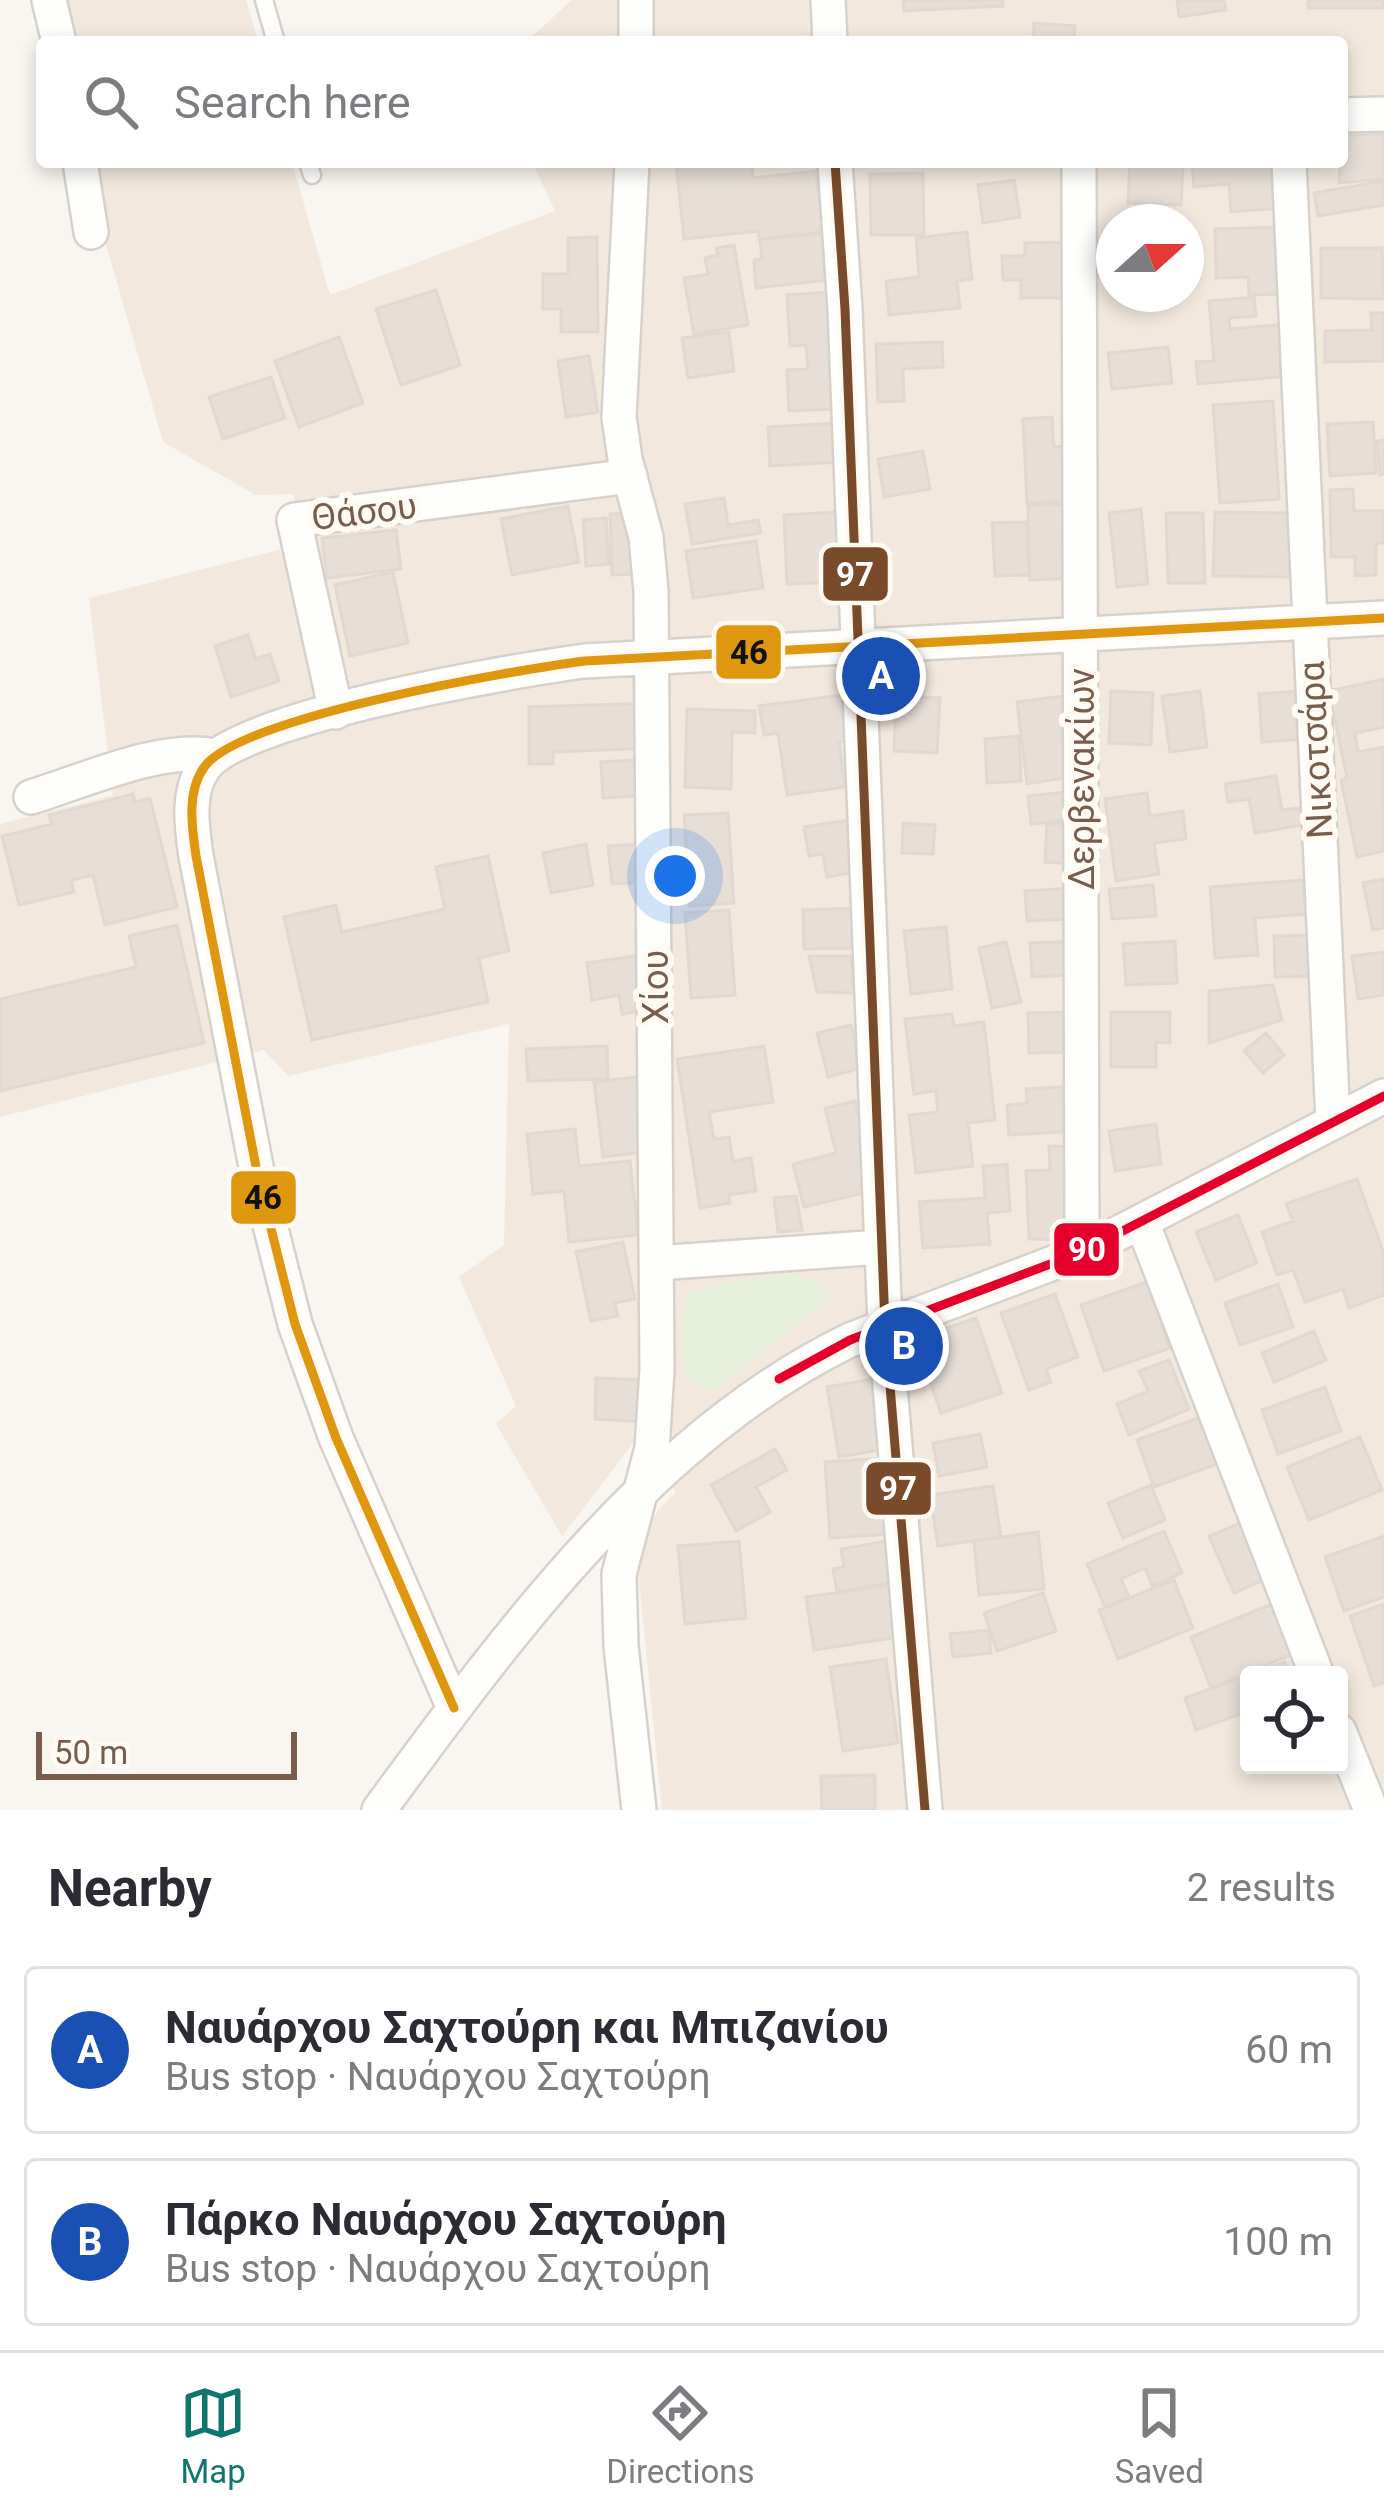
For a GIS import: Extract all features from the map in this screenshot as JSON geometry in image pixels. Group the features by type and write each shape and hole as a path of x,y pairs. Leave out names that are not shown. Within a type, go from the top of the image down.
{"street":[{"path":"49,0 58,36"},
{"path":"636,0 636,36"},
{"path":"828,0 830,36"},
{"path":"1348,115 1384,114"},
{"path":"81,168 91,232"},
{"name":"Χίου","path":"632,168 619,396 620,438 646,537 652,657 656,1263 656,1422 619,1574 639,1810"},
{"path":"836,168 885,1325 925,1810"},
{"name":"Δερβενακίων","path":"1079,168 1082,1252"},
{"name":"Νικοτσάρα","path":"1289,168 1333,1122"},
{"name":"Θάσου","path":"336,712 294,520 630,476"},
{"path":"454,1708 336,1438 284,1287 196,856 192,809 207,766 254,736 508,671 652,657 1384,618"},
{"path":"31,797 149,760 194,752 207,766"},
{"path":"379,1810 553,1584 640,1495 765,1389 814,1357 885,1325 1082,1252 1384,1096"},
{"path":"1142,1222 1314,1666"},
{"path":"656,1263 881,1247"},
{"path":"1348,1753 1371,1810"}],"lane":[{"path":"264,0 274,36"}],"shaded area":[{"path":"66,0 246,0 256,36 75,36"},
{"path":"572,0 1384,0 1384,1810 662,1810 638,1570 646,1531 676,1492 638,1437 562,1536 496,1424 516,1406 459,1277 504,1245 509,1024 288,1076 264,1050 0,1117 0,824 113,795 89,598 303,544 293,494 256,495 163,442 103,234 96,168 294,168 330,295 555,211 535,168 1348,168 1348,36 533,36"}],"green space":[{"path":"790,1273 819,1283 829,1299 715,1389 701,1388 691,1380 681,1353 682,1319 690,1293"}],"building":[{"path":"903,0 1003,0 1003,6 904,11"},
{"path":"1177,0 1224,0 1226,10 1179,17"},
{"path":"1308,0 1383,0 1383,8 1308,8"},
{"path":"1034,23 1075,26 1074,36 1033,36"},
{"path":"1384,134 1384,179 1339,183 1340,168 1348,168 1348,136"},
{"path":"677,168 752,168 753,178 816,171 822,232 759,239 758,231 684,239"},
{"path":"1130,168 1183,168 1181,204 1128,203"},
{"path":"1192,168 1278,168 1281,208 1231,212 1229,184 1194,187"},
{"path":"923,173 924,235 871,235 870,174"},
{"path":"1014,180 1020,217 983,223 978,185"},
{"path":"1384,181 1384,205 1318,216 1314,193"},
{"path":"1281,227 1282,294 1249,295 1248,277 1216,278 1215,229"},
{"path":"967,232 972,279 957,281 960,308 889,315 886,281 919,277 916,238"},
{"path":"824,233 829,280 756,288 754,260 762,259 760,240"},
{"path":"597,237 598,332 561,332 561,309 543,309 543,274 568,274 568,238"},
{"path":"1071,242 1072,298 1021,298 1021,280 1003,280 1002,256 1025,256 1025,243"},
{"path":"734,245 748,325 694,334 684,278 708,274 705,258 718,255 716,248"},
{"path":"1321,248 1382,248 1384,299 1321,298"},
{"path":"436,290 460,365 401,385 376,309"},
{"path":"829,292 836,409 789,411 787,370 808,369 806,345 790,346 787,295"},
{"path":"1254,297 1256,316 1229,318 1230,329 1286,324 1290,376 1198,384 1196,362 1214,361 1209,301"},
{"path":"1371,313 1384,313 1384,361 1325,362 1325,331 1372,330"},
{"path":"729,332 734,371 688,378 682,338"},
{"path":"339,337 363,403 299,427 275,361"},
{"path":"942,342 943,367 903,369 904,401 878,402 876,344"},
{"path":"1168,347 1172,383 1112,389 1108,353"},
{"path":"589,356 598,412 566,417 558,361"},
{"path":"271,377 285,418 223,439 209,397"},
{"path":"1273,401 1279,499 1220,503 1213,405"},
{"path":"1052,417 1054,447 1073,445 1075,501 1027,503 1023,419"},
{"path":"1373,422 1376,473 1330,476 1327,424"},
{"path":"838,423 840,462 770,466 768,427"},
{"path":"1384,440 1384,474 1380,475 1377,441"},
{"path":"923,451 930,489 884,497 878,459"},
{"path":"1353,489 1354,511 1384,511 1384,543 1376,543 1376,575 1355,576 1355,557 1331,557 1330,490"},
{"path":"724,498 728,525 758,520 761,533 692,544 685,504"},
{"path":"1077,504 1079,578 1030,580 1028,505"},
{"path":"568,506 579,562 512,575 501,519"},
{"path":"1141,509 1148,584 1117,587 1109,513"},
{"path":"837,512 840,582 787,584 784,515"},
{"path":"1215,512 1294,513 1293,577 1213,576"},
{"path":"635,513 638,574 612,575 610,514"},
{"path":"1166,513 1203,513 1205,583 1168,583"},
{"path":"606,518 609,564 586,566 583,520"},
{"path":"1026,522 1029,575 995,576 992,523"},
{"path":"396,530 401,569 327,578 322,538"},
{"path":"756,541 763,588 693,598 686,551"},
{"path":"393,572 408,643 350,656 335,585"},
{"path":"248,635 256,659 270,654 279,681 231,697 215,646"},
{"path":"1384,679 1384,727 1355,733 1358,752 1383,747 1384,851 1357,857 1329,691"},
{"path":"1111,691 1153,693 1151,745 1109,743"},
{"path":"1200,691 1207,747 1170,752 1162,696"},
{"path":"1300,691 1303,739 1262,742 1259,694"},
{"path":"843,695 849,741 839,742 845,787 787,795 778,733 764,735 759,706"},
{"path":"1071,695 1069,777 1027,784 1017,702"},
{"path":"896,696 940,698 937,753 894,751"},
{"path":"653,703 653,748 553,752 553,764 529,764 529,707"},
{"path":"687,709 755,711 755,733 732,732 731,789 685,787"},
{"path":"1019,736 1021,781 987,783 985,739"},
{"path":"648,759 651,795 603,798 601,762"},
{"path":"1276,776 1282,810 1306,807 1309,824 1255,833 1249,799 1228,802 1225,784"},
{"path":"1076,791 1078,819 1031,824 1028,796"},
{"path":"1147,793 1150,816 1183,811 1186,839 1154,843 1159,874 1116,881 1105,799"},
{"path":"133,794 135,802 150,798 177,907 105,925 93,875 71,880 74,892 19,905 2,836 52,824 49,815"},
{"path":"728,813 734,903 690,906 684,815"},
{"path":"848,820 856,872 827,877 823,854 809,856 804,827"},
{"path":"903,823 935,825 933,854 902,853"},
{"path":"1047,823 1075,825 1073,864 1045,862"},
{"path":"586,844 593,885 551,893 543,853"},
{"path":"644,844 649,882 612,884 608,846"},
{"path":"488,856 509,951 479,958 488,1002 312,1040 284,917 336,905 342,932 445,909 436,867"},
{"path":"1384,879 1384,928 1373,930 1363,883"},
{"path":"1303,880 1306,914 1255,918 1258,955 1215,958 1210,887"},
{"path":"1153,885 1156,916 1112,919 1109,889"},
{"path":"1074,888 1076,919 1027,921 1025,891"},
{"path":"859,908 859,948 804,949 803,910"},
{"path":"729,910 735,995 691,998 685,913"},
{"path":"177,925 204,1043 0,1091 0,999 136,967 129,936"},
{"path":"946,927 952,989 911,994 904,931"},
{"path":"1316,935 1317,976 1275,977 1274,936"},
{"path":"1075,941 1076,975 1032,977 1030,943"},
{"path":"1175,941 1177,983 1126,985 1123,944"},
{"path":"1006,942 1021,1002 992,1008 979,948"},
{"path":"1384,952 1384,995 1358,999 1352,956"},
{"path":"647,954 654,1009 622,1014 619,995 592,1000 587,963"},
{"path":"809,956 851,956 854,993 817,992"},
{"path":"1273,985 1282,1020 1209,1043 1209,991"},
{"path":"1073,1012 1074,1052 1029,1053 1028,1013"},
{"path":"1111,1012 1170,1012 1170,1043 1156,1042 1156,1067 1111,1067"},
{"path":"952,1014 954,1026 984,1022 995,1120 968,1123 973,1166 916,1173 909,1115 938,1112 936,1091 914,1094 905,1019"},
{"path":"851,1025 862,1068 828,1077 817,1033"},
{"path":"1266,1033 1284,1055 1263,1073 1244,1051"},
{"path":"607,1046 608,1079 528,1081 526,1049"},
{"path":"764,1046 773,1102 709,1112 714,1139 729,1137 733,1161 751,1158 756,1191 729,1195 730,1203 700,1208 677,1059"},
{"path":"645,1076 654,1151 603,1157 594,1082"},
{"path":"1078,1086 1081,1131 1009,1135 1007,1105 1027,1103 1026,1089"},
{"path":"855,1101 877,1190 804,1207 793,1164 836,1153 825,1108"},
{"path":"1156,1124 1161,1164 1115,1171 1109,1131"},
{"path":"575,1129 579,1166 630,1161 638,1235 569,1242 564,1191 533,1194 527,1134"},
{"path":"1049,1146 1074,1147 1072,1240 1029,1239 1026,1171 1050,1170"},
{"path":"1007,1164 1010,1211 987,1213 990,1244 923,1248 919,1202 985,1198 983,1166"},
{"path":"1357,1179 1384,1254 1384,1295 1349,1308 1343,1289 1305,1302 1293,1270 1277,1275 1262,1232 1293,1221 1286,1204"},
{"path":"796,1196 802,1230 778,1232 774,1198"},
{"path":"1238,1215 1257,1263 1216,1280 1196,1232"},
{"path":"623,1242 635,1299 615,1303 618,1316 591,1321 576,1252"},
{"path":"1147,1282 1170,1348 1104,1371 1081,1305"},
{"path":"1278,1284 1293,1327 1240,1345 1225,1303"},
{"path":"1055,1294 1078,1357 1046,1369 1051,1382 1029,1390 1001,1313"},
{"path":"976,1318 1002,1393 941,1413 915,1339"},
{"path":"1314,1331 1326,1360 1274,1382 1262,1353"},
{"path":"1169,1360 1189,1409 1129,1435 1117,1404 1148,1391 1139,1371"},
{"path":"596,1378 645,1380 643,1422 595,1419"},
{"path":"873,1379 885,1449 839,1457 827,1387"},
{"path":"1325,1387 1341,1431 1278,1454 1262,1410"},
{"path":"1212,1413 1228,1460 1154,1487 1137,1440"},
{"path":"980,1434 987,1467 939,1476 933,1443"},
{"path":"1360,1437 1382,1490 1309,1520 1287,1467"},
{"path":"775,1449 787,1470 756,1487 770,1512 736,1531 711,1485"},
{"path":"885,1458 891,1534 830,1538 825,1462"},
{"path":"1151,1485 1165,1520 1123,1538 1108,1503"},
{"path":"993,1486 1001,1537 938,1546 930,1495"},
{"path":"1255,1517 1277,1574 1234,1593 1209,1536"},
{"path":"1164,1531 1182,1573 1152,1586 1145,1568 1121,1579 1129,1597 1105,1607 1087,1564"},
{"path":"1038,1532 1044,1589 979,1595 974,1541"},
{"path":"1384,1536 1384,1597 1344,1611 1325,1557"},
{"path":"739,1541 746,1618 685,1624 678,1546"},
{"path":"888,1541 896,1582 837,1592 833,1569 844,1567 841,1549"},
{"path":"1174,1580 1193,1628 1118,1659 1099,1610"},
{"path":"891,1585 899,1637 814,1650 806,1597"},
{"path":"1043,1593 1056,1631 997,1651 984,1613"},
{"path":"1279,1601 1300,1651 1264,1666 1240,1666 1240,1676 1211,1688 1191,1637"},
{"path":"1384,1604 1384,1683 1374,1686 1350,1616"},
{"path":"989,1630 991,1653 953,1657 950,1634"},
{"path":"886,1659 898,1743 843,1751 830,1667"},
{"path":"1240,1678 1240,1714 1196,1730 1185,1698"},
{"path":"875,1775 875,1810 822,1810 821,1776"}],"transit line":[{"name":"97","path":"835,168 885,1325 925,1810"},
{"name":"46","path":"454,1708 336,1438 295,1324 258,1177 196,856 193,798 205,766 230,748 324,713 444,685 585,661 1384,618"},
{"name":"90","path":"779,1379 850,1340 1082,1252 1384,1096"}],"place":[{"name":"Ναυάρχου Σαχτούρη και Μπιζανίου","path":"881,676"},
{"name":"Πάρκο Ναυάρχου Σαχτούρη","path":"904,1346"}]}
